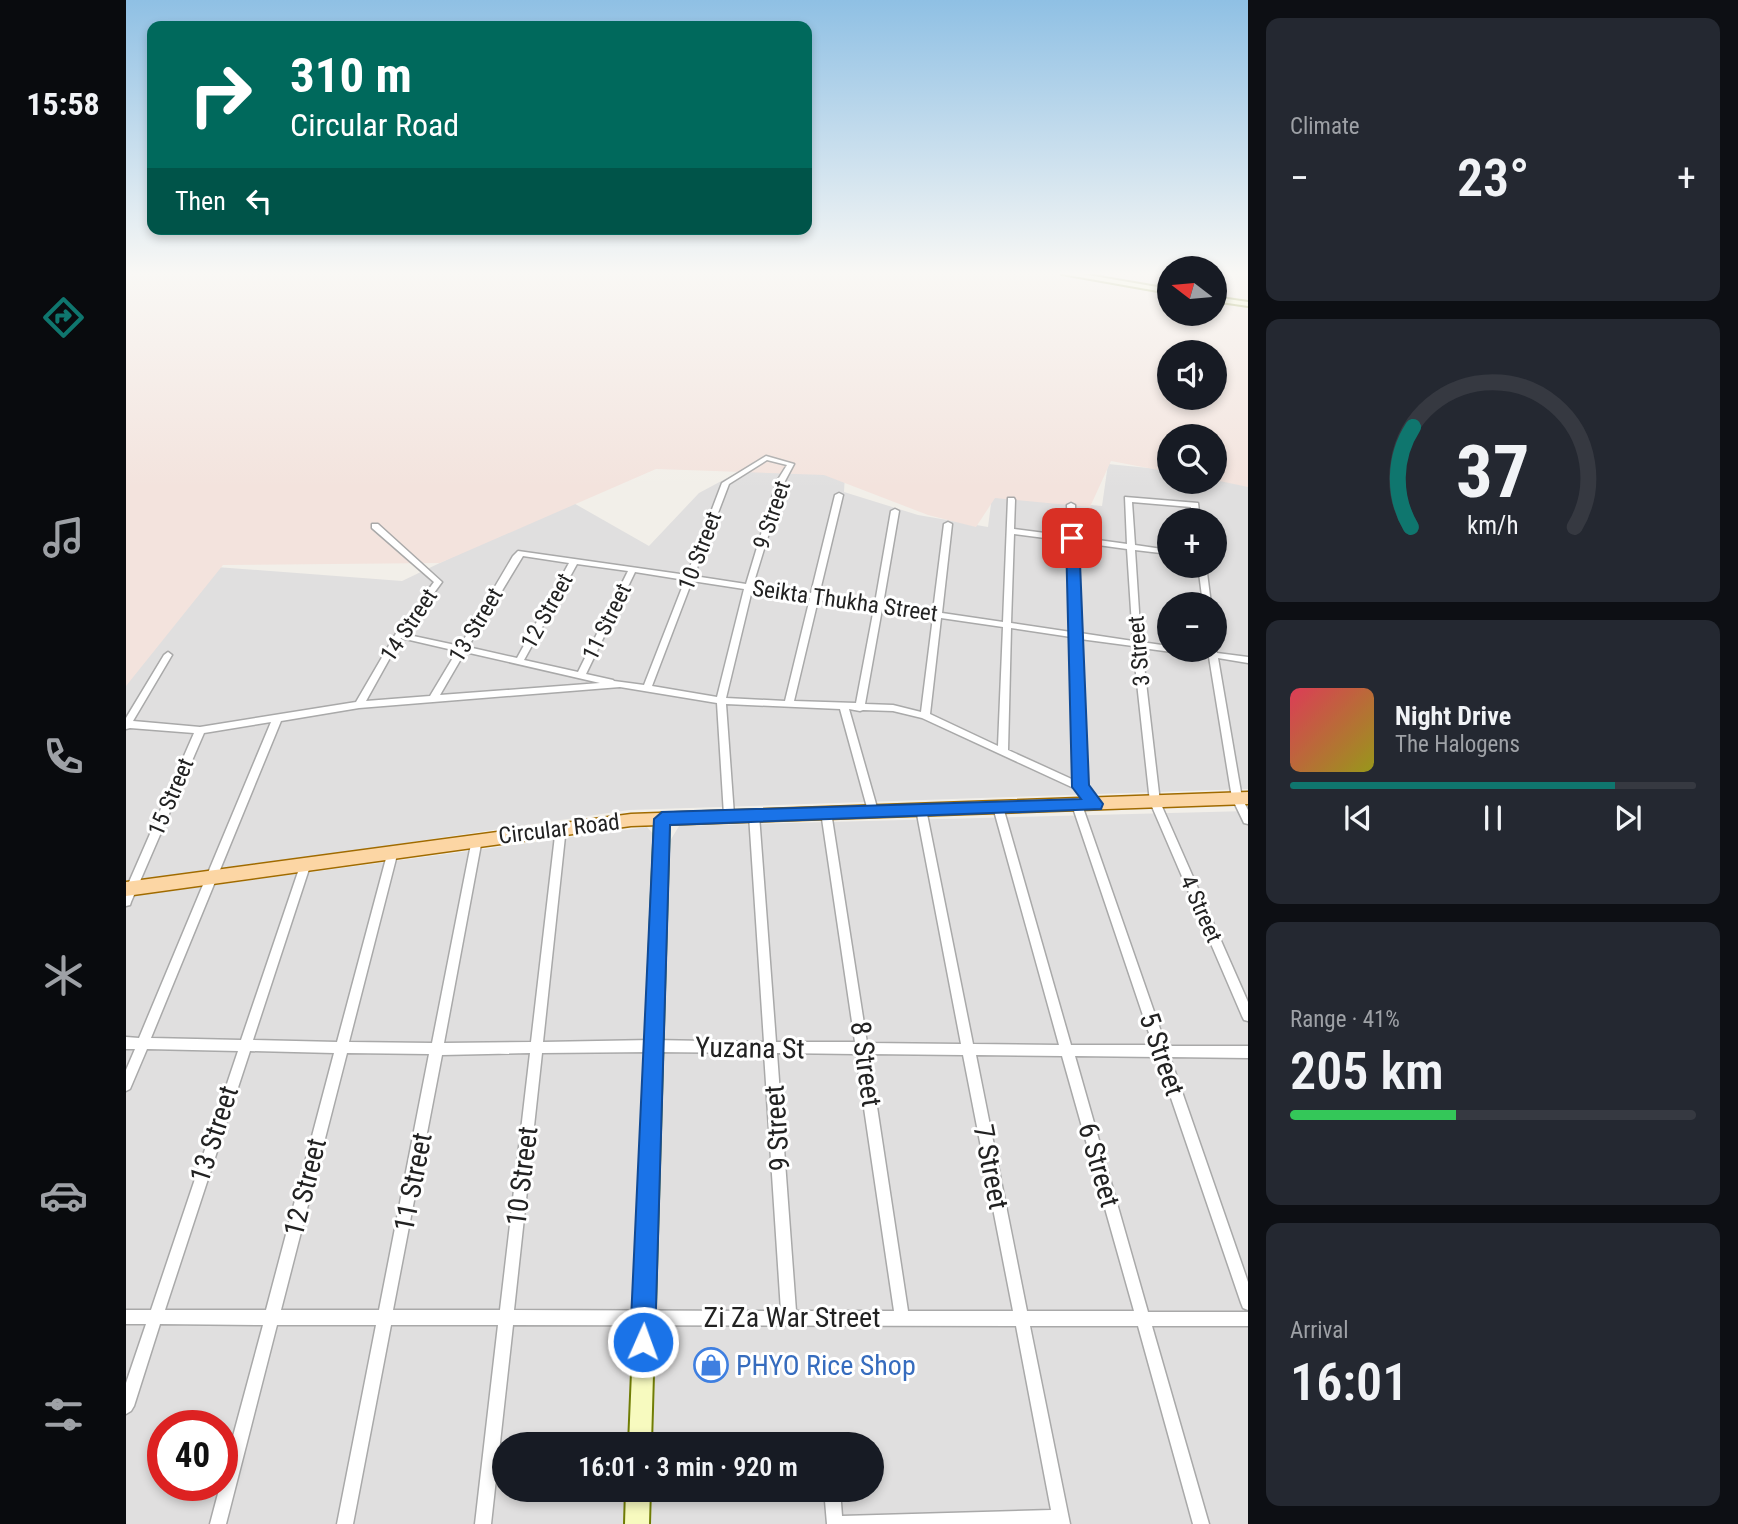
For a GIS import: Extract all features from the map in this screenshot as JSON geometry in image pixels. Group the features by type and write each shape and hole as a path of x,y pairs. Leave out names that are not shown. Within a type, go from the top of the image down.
{"main road":[{"name":"Circular Road","path":"128,893 214,875 561,827 729,816 1242,798"}],"street":[{"name":"10 Street","path":"647,688 726,483 766,458 791,464"},
{"name":"9 Street","path":"729,816 722,701 749,586 781,481 791,464"},
{"path":"789,704 839,495"},
{"name":"3 Street","path":"1155,802 1137,644 1128,499 1195,505 1195,508"},
{"path":"1003,751 1012,500"},
{"path":"1071,505 1081,787"},
{"path":"860,708 895,511"},
{"path":"925,716 948,524"},
{"name":"14 Street","path":"359,705 399,635 438,582 375,526"},
{"path":"1011,531 1157,550"},
{"name":"Seikta Thukha Street","path":"521,553 1157,647"},
{"name":"13 Street","path":"433,699 521,553"},
{"name":"12 Street","path":"519,662 574,561"},
{"name":"11 Street","path":"581,675 633,569"},
{"path":"399,635 620,684 722,701 893,708 925,716 1081,787 1095,804"},
{"path":"168,655 126,725 200,730 359,705 620,684"},
{"name":"Seikta Thukha Street","path":"1227,655 1248,660"},
{"path":"1215,662 1248,820"},
{"path":"844,707 873,811"},
{"path":"126,1085 277,718"},
{"name":"15 Street","path":"128,893 200,730"},
{"name":"4 Street","path":"1155,802 1248,1016"},
{"name":"5 Street","path":"1077,805 1248,1303"},
{"name":"6 Street","path":"998,807 1200,1524"},
{"name":"7 Street","path":"921,809 1061,1521"},
{"name":"8 Street","path":"826,812 864,1049 902,1317"},
{"name":"9 Street","path":"754,815 789,1317"},
{"path":"640,1432 662,819"},
{"name":"10 Street","path":"483,1524 561,827"},
{"name":"11 Street","path":"345,1524 477,839"},
{"name":"12 Street","path":"218,1524 393,851"},
{"name":"13 Street","path":"126,1406 243,1045 306,863"},
{"name":"Yuzana St","path":"126,1043 438,1049 652,1046 1162,1054 1248,1052"},
{"name":"Zi Za War Street","path":"126,1317 1248,1319"},
{"path":"637,1524 638,1502"},
{"path":"834,1502 838,1524 1061,1521"}],"shaded area":[{"path":"126,345 1157,345 1157,410 1227,410 1227,345 1248,345 1248,487 1227,483 1227,424 1157,424 1157,470 1111,461 1090,507 995,498 976,527 928,515 824,475 656,469 440,563 223,565 126,686"},
{"path":"126,452 216,567 402,581 570,501 649,546 699,493 768,456 845,474 844,492 918,515 988,527 992,496 1102,506 1108,464 1157,469 1157,494 1227,494 1227,476 1248,478 1248,789 629,810 126,884"},
{"path":"1248,811 1248,1524 651,1524 652,1502 884,1502 884,1432 653,1432 670,841 679,826"},
{"path":"647,827 655,836 631,1432 492,1432 492,1502 629,1502 628,1524 126,1524 126,897"}],"place":[{"name":"PHYO Rice Shop","path":"711,1365"}],"route":[{"path":"643,1342 662,819 1095,804 1081,787 1072,538"}]}
